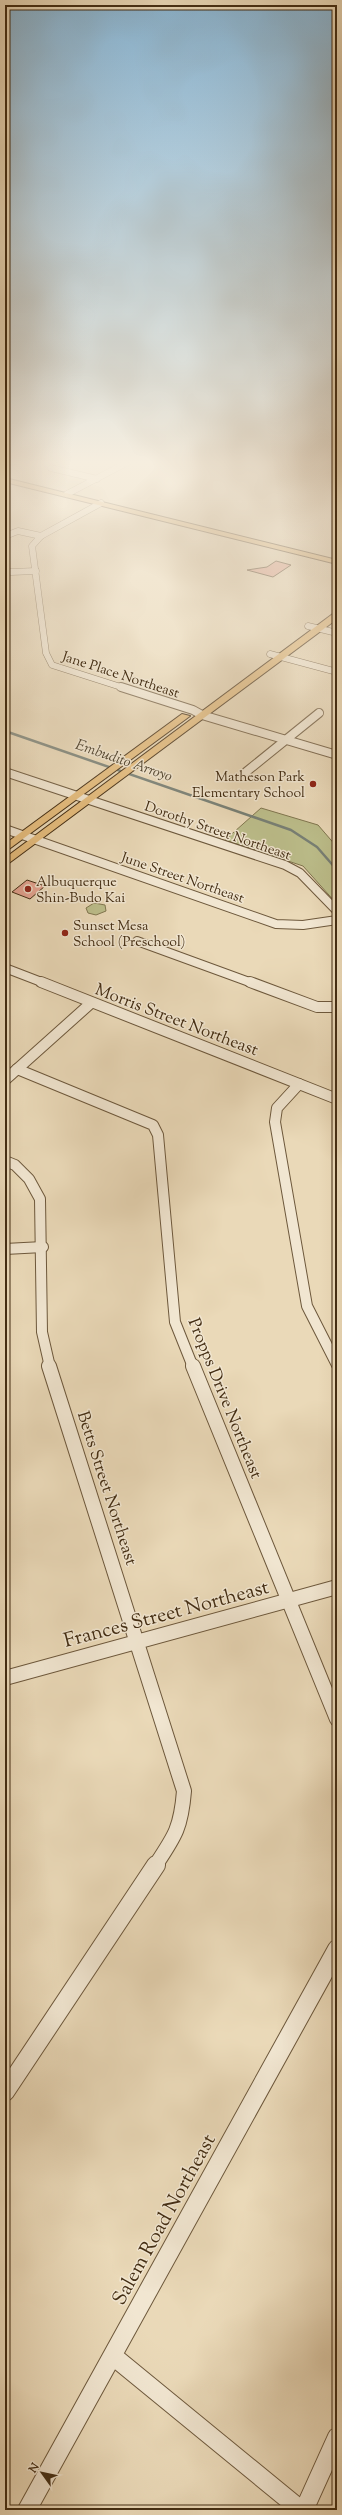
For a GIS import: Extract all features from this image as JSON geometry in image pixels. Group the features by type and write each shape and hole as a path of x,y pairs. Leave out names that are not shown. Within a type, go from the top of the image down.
{"main road":[{"path":"231,682 337,604"},
{"path":"5,863 337,614"},
{"path":"5,849 196,708"}],"street":[{"name":"Jane Place Northeast","path":"37,577 46,653 52,665 196,708 202,715 337,755"},
{"path":"308,626 337,633"},
{"path":"270,654 337,672"},
{"path":"246,772 319,713"},
{"name":"Dorothy Street Northeast","path":"5,772 285,865 300,873 337,911"},
{"name":"June Street Northeast","path":"5,829 276,924 303,925 337,920"},
{"path":"137,941 317,1007 337,1007"},
{"name":"Morris Street Northeast","path":"5,968 337,1099"},
{"path":"5,1080 91,1003"},
{"name":"Propps Drive Northeast","path":"18,1069 152,1125 158,1134 175,1322 290,1600 337,1719"},
{"path":"299,1084 277,1108 275,1122 307,1306 337,1365"},
{"name":"Betts Street Northeast","path":"5,1161 15,1165 30,1179 40,1198 43,1247 42,1332 46,1356 138,1642 184,1791 182,1814 176,1835 5,2092"},
{"path":"5,1249 43,1247"},
{"name":"Frances Street Northeast","path":"5,1678 337,1587"},
{"name":"Salem Road Northeast","path":"27,2510 337,1949"},
{"path":"113,2356 302,2510 337,2437"}],"green space":[{"path":"261,808 318,825 337,847 337,904 303,866 225,840"},
{"path":"94,903 105,905 106,911 96,915 88,913 86,908"}],"building":[{"name":"Albuquerque Shin-Budo Kai","path":"27,880 45,886 30,899 12,892"}],"waterway":[{"name":"Embudito Arroyo","path":"5,731 291,830 317,847 337,870"}],"place":[{"name":"Matheson Park Elementary School","path":"313,784"},
{"name":"Albuquerque Shin-Budo Kai","path":"28,889"},
{"name":"Sunset Mesa School (Preschool)","path":"65,933"}]}
